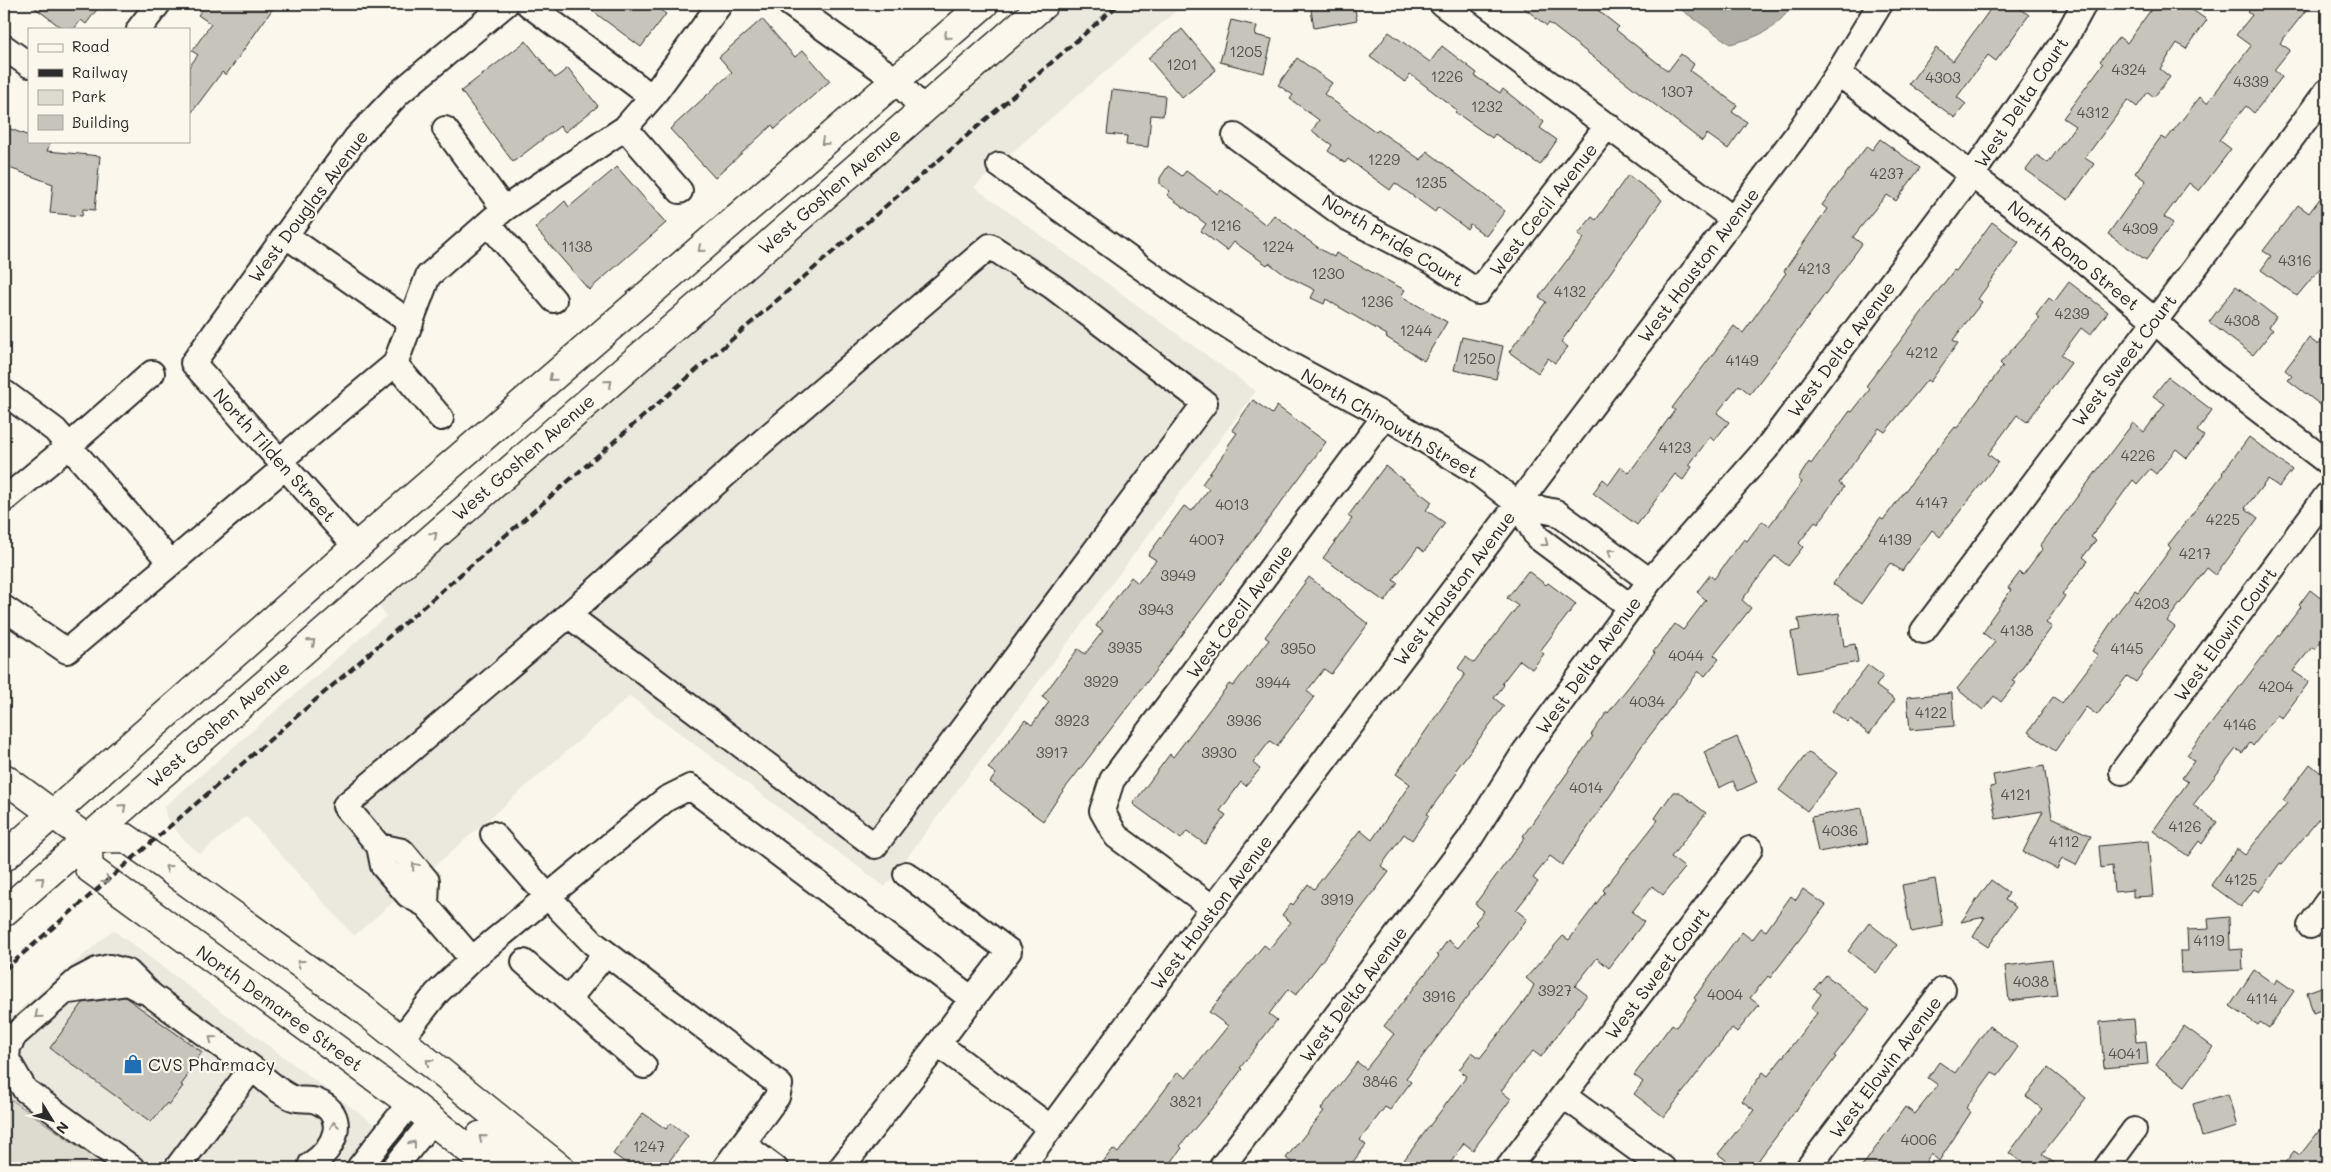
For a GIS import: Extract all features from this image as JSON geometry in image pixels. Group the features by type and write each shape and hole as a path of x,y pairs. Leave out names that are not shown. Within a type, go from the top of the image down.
{"main road":[{"path":"4,857 356,547 984,4"},
{"name":"West Goshen Avenue","path":"4,912 1044,4"},
{"path":"4,778 87,839 126,838 401,1039 560,1168"},
{"name":"North Demaree Street","path":"87,839 90,868 410,1103 492,1168"},
{"path":"410,1103 426,1102 441,1104 521,1168"}],"street":[{"path":"140,28 158,4"},
{"name":"West Douglas Avenue","path":"193,363 356,138 399,93 506,4"},
{"path":"528,4 652,97"},
{"path":"4,608 67,651 172,563 395,364 428,276 496,216 625,128 652,97 720,4"},
{"path":"790,4 896,80 923,109"},
{"path":"1442,4 1732,218"},
{"name":"West Houston Avenue","path":"1021,1168 1213,908 1800,130 1838,73 1880,4"},
{"name":"West Delta Court","path":"1972,175 2065,39 2084,4"},
{"path":"4,47 28,64"},
{"name":"North Rono Street","path":"1838,73 2078,256 2154,320 2213,375 2327,462"},
{"name":"West Sweet Court","path":"1923,631 2327,91"},
{"name":"West Cecil Avenue","path":"1478,292 1608,125"},
{"path":"625,128 680,191"},
{"path":"445,129 496,216 554,300"},
{"name":"North Pride Court","path":"1235,136 1346,217 1432,262 1478,292"},
{"name":"North Chinowth Street","path":"999,165 1181,296 1285,362 1385,416 1451,455 1518,504 1537,537 1631,607"},
{"name":"West Delta Avenue","path":"1222,1168 1469,840 1525,751 1650,581 1766,449 1972,175"},
{"path":"285,235 411,323"},
{"path":"472,959 426,905 426,880 402,851 379,846 345,806 568,615 762,442 990,246 1053,287 1206,403 875,846 568,615"},
{"name":"North Tilden Street","path":"193,363 356,547"},
{"path":"395,364 441,418"},
{"path":"4,500 152,373"},
{"path":"4,394 55,430 172,563"},
{"name":"West Cecil Avenue","path":"1213,908 1116,836 1102,811 1112,780 1385,416"},
{"name":"West Elowin Court","path":"2122,772 2327,495"},
{"name":"North Chinowth Street","path":"1518,504 1556,512 1650,581"},
{"path":"401,1039 437,993 472,959 666,799 690,787 972,998"},
{"path":"494,834 548,897 592,943 780,1085 777,1097 725,1168"},
{"name":"West Sweet Court","path":"1508,1168 1750,849"},
{"path":"841,1168 1009,951 906,874"},
{"path":"2310,926 2327,902"},
{"path":"568,1000 606,953"},
{"path":"524,962 644,1066"},
{"path":"132,1168 24,1090 7,1059 8,1047 15,1035 64,991 86,974 110,967 128,972 151,995 293,1099 317,1101 332,1114 336,1124 336,1135 321,1158 311,1164"},
{"name":"West Elowin Avenue","path":"1808,1168 1943,990"},
{"path":"938,1044 1051,1128"},
{"path":"177,1168 252,1068"},
{"path":"1564,1096 1663,1168"},
{"path":"359,1168 410,1103"},
{"path":"394,1168 432,1121"},
{"path":"2106,1168 2134,1130"},
{"path":"743,1144 775,1168"}],"shaded area":[{"path":"1068,4 1184,4 974,187 1256,391 885,887 630,696 354,936 246,816 200,854 182,838 166,817 165,806 386,616 379,606 508,486"},
{"path":"1673,4 1793,4 1780,20 1766,31 1730,44"},
{"path":"113,930 433,1168 109,1168 6,1096 4,1093 4,1023"}],"green space":[{"path":"4,1093 6,1096 109,1168 4,1168"}],"building":[{"path":"30,4 101,4 86,24 81,20 75,28 62,28"},
{"path":"206,4 276,4 226,75 222,72 190,115 190,66 198,55 192,51 211,24 198,15"},
{"path":"583,4 652,4 666,14 641,47"},
{"path":"1310,4 1354,4 1357,20 1314,28"},
{"path":"1519,4 1590,4 1619,27 1616,30 1668,71 1681,54 1694,64 1690,71 1737,105 1732,112 1747,122 1728,149 1707,134 1702,141 1549,23 1547,26"},
{"path":"1994,4 2013,4 2029,15 1996,61 1988,55 1957,97 1966,104 1955,118 1909,84 1936,48 1953,61"},
{"path":"2155,4 2184,4 2207,20 2186,49 2177,43 2160,69 2170,77 2154,97 2148,92 2137,107 2128,100 2085,158 2094,164 2068,200 2026,170 2037,155 2048,163 2075,126 2063,118 2103,64 2100,61 2119,37 2127,43"},
{"path":"2255,4 2311,4 2280,43 2290,50 2274,70 2282,77 2254,113 2246,106 2219,140 2231,149 2199,191 2189,183 2164,217 2173,223 2146,260 2108,234 2146,181 2135,173 2161,137 2166,140 2200,97 2207,103 2251,46 2236,35 2252,15 2248,12"},
{"path":"762,19 795,57 803,50 830,81 775,129 772,125 715,178 670,129 732,72 719,57"},
{"path":"1231,20 1257,26 1255,35 1272,39 1264,73 1220,62"},
{"path":"1182,29 1216,70 1182,98 1148,58"},
{"path":"1389,32 1430,62 1442,46 1477,73 1475,76 1500,93 1503,89 1544,122 1540,128 1557,140 1540,165 1495,134 1492,138 1455,112 1457,110 1410,74 1405,82 1370,57"},
{"path":"526,41 555,78 568,68 598,106 565,132 560,126 513,162 461,91"},
{"path":"1297,58 1332,83 1324,94 1376,132 1378,130 1421,160 1427,151 1505,211 1486,236 1470,224 1467,229 1438,207 1435,212 1395,183 1390,190 1348,159 1345,163 1328,151 1332,145 1312,131 1319,120 1290,99 1293,95 1278,85"},
{"path":"1112,90 1165,96 1163,116 1151,115 1148,147 1126,145 1127,136 1107,134"},
{"path":"8,128 28,136 28,142 51,142 47,151 100,156 95,210 83,209 82,216 50,213 53,184 4,166 4,139"},
{"path":"1880,139 1920,168 1896,201 1887,195 1878,205 1853,237 1862,244 1789,343 1750,394 1739,385 1717,413 1729,422 1714,441 1710,437 1689,465 1692,467 1683,480 1675,474 1637,525 1593,493 1603,479 1609,484 1621,467 1629,473 1675,410 1672,408 1734,326 1743,333 1786,273 1784,271 1827,209 1822,205 1867,146 1872,150"},
{"path":"1168,166 1182,176 1186,171 1218,194 1221,190 1266,225 1274,215 1320,249 1334,257 1336,253 1405,290 1401,296 1447,322 1424,361 1386,337 1387,335 1326,299 1324,304 1311,298 1315,290 1285,275 1269,263 1267,265 1234,242 1227,251 1201,231 1206,224 1167,195 1170,191 1160,184 1160,178"},
{"path":"617,167 666,223 589,290 535,228 565,201 569,207"},
{"path":"1628,175 1662,200 1561,342 1568,347 1555,363 1548,358 1538,373 1509,352 1546,302 1539,297 1584,238 1578,234 1592,217 1596,220"},
{"path":"2327,189 2327,260 2297,296 2261,270 2271,256 2263,251 2298,205 2309,213"},
{"path":"1992,222 2019,242 1978,299 1982,302 1953,340 1958,343 1930,382 1927,380 1885,432 1879,428 1839,483 1844,487 1818,524 1815,522 1799,543 1803,547 1788,566 1775,556 1742,600 1751,608 1714,655 1719,659 1705,676 1699,671 1641,747 1562,865 1550,856 1533,878 1538,882 1516,910 1527,919 1406,1078 1411,1082 1390,1110 1385,1107 1360,1140 1366,1145 1348,1168 1298,1168 1286,1158 1324,1111 1321,1109 1357,1062 1366,1069 1394,1034 1384,1026 1439,956 1437,955 1448,940 1458,948 1477,924 1475,922 1484,911 1475,904 1525,837 1523,836 1593,736 1591,735 1607,712 1655,653 1653,652 1675,624 1683,630 1706,600 1697,592 1710,575 1714,579 1744,539 1747,541 1762,521 1769,526 1802,482 1798,479 1809,462 1811,464 1850,411 1852,412 1870,389 1866,386"},
{"path":"2069,282 2108,312 2090,335 2081,328 2061,355 2071,363 2027,422 2017,415 1988,454 1998,462 1940,537 1932,530 1902,571 1890,563 1861,604 1833,584 1880,518 1883,520 1955,427 1957,428 2003,366 2000,363 2040,318 2036,315 2049,298 2054,302"},
{"path":"2236,286 2276,317 2269,327 2273,330 2253,355 2209,322"},
{"path":"2327,333 2327,410 2288,380 2292,376 2285,370 2309,338 2318,345"},
{"path":"1462,337 1503,346 1496,379 1454,370"},
{"path":"2168,377 2212,410 2197,431 2204,436 2187,458 2176,449 2156,474 2150,469 2137,484 2133,480 2091,537 2096,540 2083,557 2088,561 2062,594 2065,596 2046,623 2052,627 2012,681 2016,683 2001,702 1994,696 1983,710 1957,689 1995,642 1983,633 1989,621 2011,590 2008,588 2020,572 2023,575 2043,548 2040,546 2133,423 2144,432 2165,404 2153,396"},
{"path":"1253,400 1272,414 1277,406 1326,442 1060,795 1043,821 990,782 996,774 988,768 1025,720 1032,725 1049,702 1042,697 1078,649 1085,654 1103,631 1096,626 1131,577 1138,583 1156,560 1148,555 1184,506 1192,511 1209,489 1202,484 1228,448 1237,433 1232,430"},
{"path":"2249,437 2292,470 2279,487 2268,479 2245,508 2258,518 2216,575 2207,568 2167,621 2175,627 2136,682 2127,676 2097,715 2086,707 2055,751 2028,732 2053,697 2062,703 2098,655 2092,651 2121,608 2135,590 2138,592 2161,562 2171,548 2168,545"},
{"path":"1385,466 1432,502 1426,510 1445,523 1424,552 1418,547 1393,580 1398,583 1385,602 1323,558 1352,519 1348,516"},
{"path":"1528,571 1576,604 1540,651 1544,654 1532,669 1520,660 1502,683 1504,685 1494,698 1504,706 1455,771 1457,773 1427,814 1429,815 1412,840 1404,834 1381,866 1389,872 1296,995 1288,989 1269,1014 1277,1020 1240,1068 1242,1069 1222,1096 1180,1146 1182,1148 1167,1168 1098,1168 1113,1149 1118,1153 1178,1072 1186,1078 1228,1026 1209,1012 1264,945 1269,949 1291,922 1282,915 1291,903 1293,905 1308,884 1314,889 1360,830 1372,840 1410,784 1396,774 1465,674 1458,668 1466,657 1474,663 1518,606 1507,598"},
{"path":"1309,577 1368,624 1331,674 1324,669 1307,691 1314,697 1277,746 1270,741 1253,763 1260,769 1246,786 1241,782 1220,811 1226,815 1205,844 1187,831 1181,839 1133,804 1170,754 1173,757 1229,684 1233,686 1269,640 1265,637"},
{"path":"2310,590 2327,603 2327,633 2315,649 2312,647 2293,671 2309,682 2282,718 2277,715 2253,746 2250,743 2242,753 2236,749 2193,805 2217,822 2202,844 2199,841 2188,856 2153,831 2188,782 2182,778 2194,761 2187,755 2301,607 2299,605"},
{"path":"1839,613 1844,646 1855,644 1858,662 1798,673 1791,632 1800,630 1798,619"},
{"path":"1868,665 1883,676 1876,686 1895,700 1869,734 1850,719 1848,722 1832,711"},
{"path":"1952,693 1954,726 1910,730 1907,697"},
{"path":"1737,737 1757,782 1738,791 1733,781 1719,788 1704,752"},
{"path":"1808,752 1837,773 1807,811 1779,790"},
{"path":"2310,764 2327,778 2327,809 2282,864 2280,863 2259,892 2254,889 2241,907 2211,885 2237,849 2245,855 2287,803 2283,800"},
{"path":"2044,766 2052,817 2091,836 2076,865 2062,858 2057,869 2023,852 2043,811 1996,819 1990,787 1995,786 1993,775"},
{"path":"1673,792 1679,792 1706,813 1671,857 1685,868 1663,895 1652,886 1632,912 1644,922 1609,968 1597,958 1575,986 1587,995 1541,1057 1533,1051 1501,1091 1511,1099 1473,1150 1464,1143 1447,1168 1398,1168 1467,1076 1459,1070 1472,1052 1480,1058 1529,995 1534,985 1526,978 1563,936 1569,940 1605,892 1603,890 1658,820 1655,818"},
{"path":"1862,808 1868,843 1818,852 1811,817"},
{"path":"2148,841 2153,896 2133,897 2133,890 2114,892 2112,866 2101,868 2099,846"},
{"path":"1935,879 1943,926 1911,932 1902,885"},
{"path":"1991,880 2009,893 2005,900 2016,907 1988,947 1973,937 1985,917 1961,922"},
{"path":"1803,889 1826,905 1770,978 1768,976 1750,998 1759,1005 1737,1032 1732,1028 1664,1117 1634,1094 1643,1082 1634,1075 1672,1024 1676,1027 1696,1000 1694,998 1742,932 1752,940 1761,928 1766,931 1791,896 1796,900"},
{"path":"2229,917 2230,950 2242,949 2243,970 2181,973 2180,951 2188,951 2187,930 2209,929 2208,919"},
{"path":"1869,923 1897,945 1876,973 1848,951"},
{"path":"2052,960 2057,995 2009,1001 2005,966"},
{"path":"2254,970 2274,984 2277,979 2294,991 2269,1028 2260,1022 2258,1025 2230,1006"},
{"path":"1826,975 1870,1010 1754,1166 1749,1162 1744,1168 1736,1168 1718,1154 1754,1110 1742,1101 1763,1072 1768,1076 1817,1013 1811,1008 1821,994 1814,989"},
{"path":"2327,985 2327,1008 2313,1013 2307,992"},
{"name":"CVS Pharmacy","path":"125,997 202,1052 186,1075 187,1077 181,1085 183,1086 169,1105 167,1103 151,1122 50,1048 83,1003"},
{"path":"2134,1019 2136,1042 2146,1041 2148,1064 2104,1068 2100,1022"},
{"path":"1989,1026 2018,1047 1998,1075 1992,1072 1966,1108 1971,1112 1939,1161 1931,1154 1921,1168 1861,1168 1905,1107 1915,1114 1938,1085 1928,1078 1939,1062 1955,1073"},
{"path":"2184,1026 2213,1047 2185,1086 2156,1065"},
{"path":"2048,1068 2086,1098 2042,1154 2061,1168 2030,1168 2009,1153 2042,1109 2026,1096"},
{"path":"2228,1094 2237,1127 2202,1137 2193,1104"},
{"path":"643,1113 666,1129 671,1123 688,1136 664,1168 633,1168 613,1154"},
{"path":"2327,1121 2327,1168 2281,1168 2294,1151 2300,1155"}],"railway":[{"path":"4,970 1119,4"}],"place":[{"name":"CVS Pharmacy","path":"133,1064"}]}
